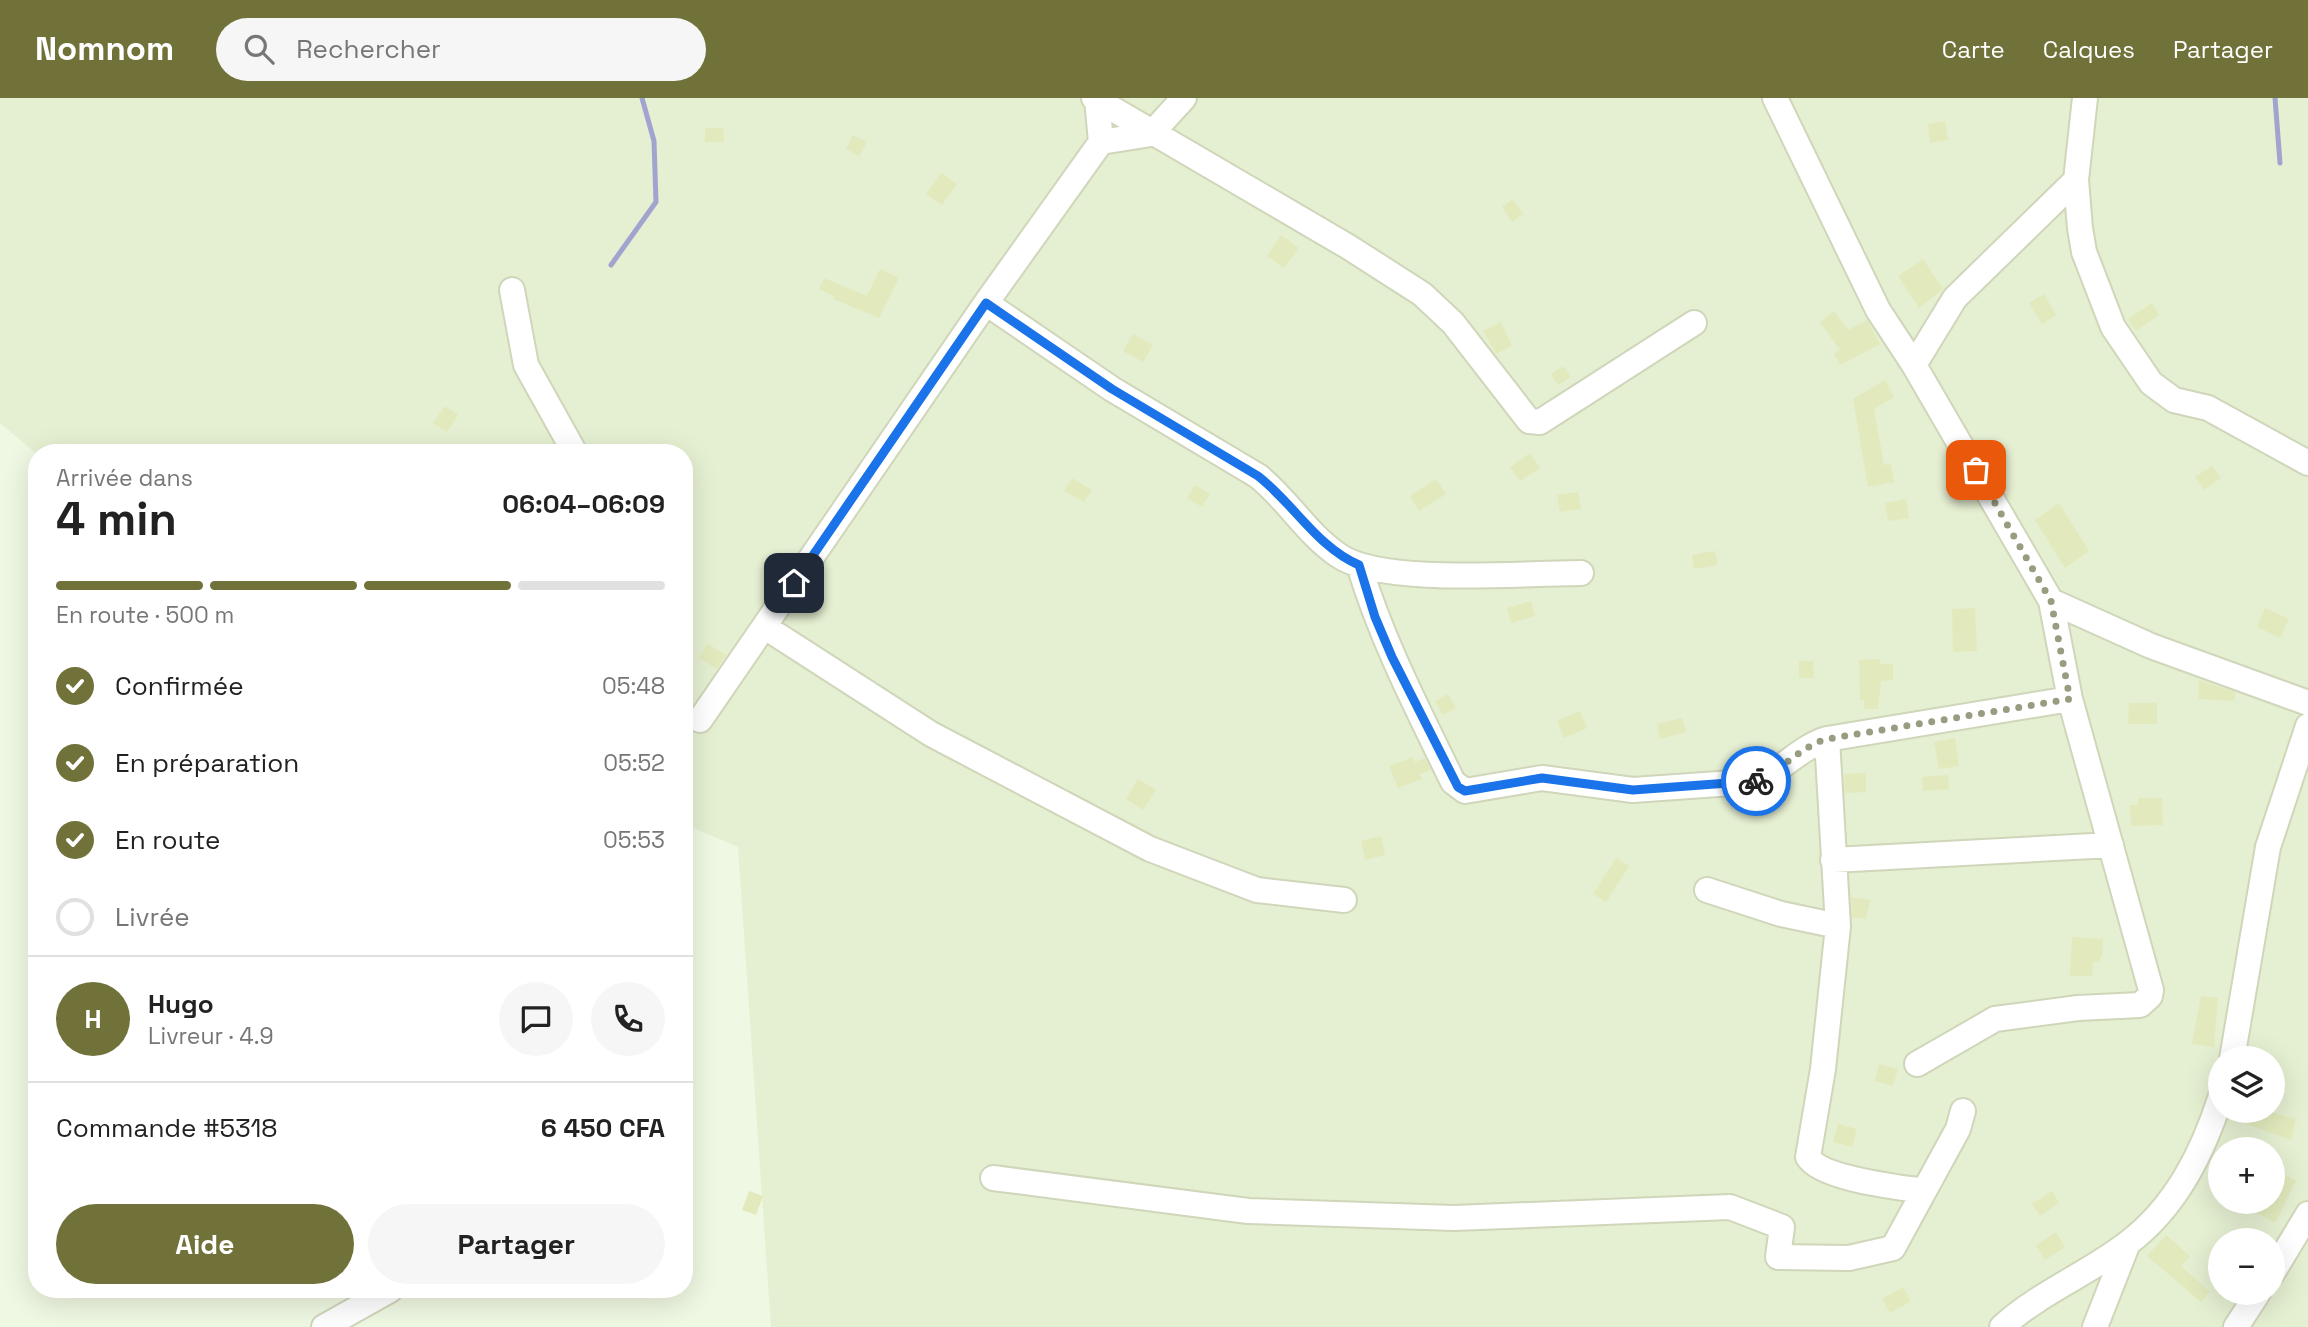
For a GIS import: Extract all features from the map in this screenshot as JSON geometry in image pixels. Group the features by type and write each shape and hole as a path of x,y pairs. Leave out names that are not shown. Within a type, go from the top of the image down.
{"street":[{"path":"1101,142 1151,134 1184,98"},
{"path":"1775,98 1878,310 1914,365 2051,601 2070,699 2151,990 2145,1002 2140,1005 2078,1008 1995,1018 1917,1064"},
{"path":"2085,98 2076,180 2084,252 2113,327 2151,383 2174,400 2208,408 2308,463"},
{"path":"1095,99 1347,246 1422,294 1453,323 1530,421 1541,422 1693,323"},
{"path":"700,720 986,303 1101,142 1095,99"},
{"path":"1914,365 1955,298 2076,180"},
{"path":"512,290 519,340 526,365 570,444"},
{"path":"986,303 1112,389 1258,476 1278,491 1339,556 1359,565 1422,576 1581,573"},
{"path":"1359,565 1375,617 1392,657 1453,782 1465,791 1542,778 1633,790 1747,782 1759,780 1802,748 1827,739 2070,699"},
{"path":"2051,601 2151,646 2308,703"},
{"path":"765,626 932,733 1150,849 1257,890 1344,900"},
{"path":"2234,1046 2268,847 2308,726"},
{"path":"1827,739 1838,926 1823,1069 1808,1157 1814,1165 1867,1182 1924,1191"},
{"path":"1833,860 2111,845"},
{"path":"1707,890 1782,914 1838,926"},
{"path":"993,1178 1248,1211 1454,1218 1649,1213 1730,1207 1782,1227 1778,1258 1849,1258 1893,1248 1958,1129 1963,1111"},
{"path":"2002,1327 2024,1309 2128,1243 2164,1208 2190,1173 2210,1123"},
{"path":"2285,1252 2308,1214"},
{"path":"2095,1327 2128,1243"},
{"path":"324,1327 376,1298"},
{"path":"2236,1327 2250,1305"}],"shaded area":[{"path":"0,98 2308,98 2308,1327 771,1327 738,847 693,828 693,444 28,444 28,446 0,423"}],"building":[{"path":"1945,121 1948,140 1930,143 1928,124"},
{"path":"705,128 723,128 724,142 705,142"},
{"path":"853,135 867,142 859,156 846,149"},
{"path":"941,173 957,184 942,205 926,194"},
{"path":"1513,199 1523,214 1512,222 1502,207"},
{"path":"1281,235 1299,248 1284,268 1267,256"},
{"path":"1923,259 1943,289 1919,308 1898,276"},
{"path":"880,269 899,278 879,318 833,299 834,296 819,289 824,278 867,296"},
{"path":"2044,294 2056,315 2042,324 2029,303"},
{"path":"2152,303 2159,315 2136,331 2128,319"},
{"path":"1834,311 1848,330 1867,320 1880,344 1840,365 1834,354 1840,350 1820,322"},
{"path":"1501,322 1512,346 1496,354 1483,331"},
{"path":"1133,334 1153,345 1143,362 1123,351"},
{"path":"1563,366 1571,377 1558,385 1551,374"},
{"path":"1885,380 1894,397 1874,409 1884,465 1891,464 1894,482 1868,487 1853,399"},
{"path":"445,406 458,415 447,432 433,423"},
{"path":"1530,453 1540,468 1520,481 1510,467"},
{"path":"2212,466 2221,478 2204,490 2195,477"},
{"path":"1072,478 1092,490 1084,502 1064,491"},
{"path":"1436,479 1446,494 1419,511 1410,496"},
{"path":"1195,485 1210,494 1202,507 1187,498"},
{"path":"1578,492 1581,509 1560,512 1557,495"},
{"path":"1906,499 1909,518 1888,521 1885,503"},
{"path":"2059,503 2089,551 2065,568 2035,520"},
{"path":"1715,551 1718,565 1694,569 1692,555"},
{"path":"1531,601 1535,616 1511,623 1507,608"},
{"path":"1975,608 1977,651 1953,652 1952,609"},
{"path":"2265,608 2289,619 2280,638 2257,627"},
{"path":"708,644 726,655 717,669 699,658"},
{"path":"1880,659 1880,664 1893,664 1893,680 1881,681 1878,709 1864,709 1864,700 1860,700 1859,660"},
{"path":"1799,661 1813,661 1814,678 1799,678"},
{"path":"2199,680 2235,692 2235,701 2198,699"},
{"path":"1448,694 1456,708 1443,715 1435,701"},
{"path":"2129,703 2157,703 2157,724 2128,724"},
{"path":"1580,711 1587,728 1564,738 1557,721"},
{"path":"1682,718 1686,732 1660,739 1657,724"},
{"path":"1955,738 1959,766 1939,769 1934,742"},
{"path":"1413,757 1415,762 1425,758 1431,770 1420,774 1422,779 1398,788 1389,766"},
{"path":"1866,773 1866,792 1845,793 1844,774"},
{"path":"1948,775 1949,789 1923,791 1922,777"},
{"path":"1138,779 1156,790 1143,810 1126,799"},
{"path":"2138,798 2162,798 2163,825 2131,826 2130,805 2138,805"},
{"path":"1381,836 1385,855 1365,860 1361,841"},
{"path":"1616,858 1629,866 1606,902 1593,894"},
{"path":"1851,897 1870,900 1866,919 1852,917"},
{"path":"2072,937 2103,939 2102,955 2099,962 2093,962 2092,976 2070,976"},
{"path":"2201,996 2218,998 2214,1046 2192,1044"},
{"path":"1879,1064 1898,1069 1893,1086 1875,1081"},
{"path":"2285,1116 2296,1119 2291,1140 2244,1123 2285,1123"},
{"path":"1838,1124 1857,1129 1852,1147 1833,1142"},
{"path":"2285,1174 2296,1181 2285,1203"},
{"path":"749,1191 763,1196 756,1215 742,1210"},
{"path":"2052,1191 2059,1203 2040,1216 2032,1204"},
{"path":"2260,1214 2280,1214 2275,1223"},
{"path":"2056,1232 2065,1247 2045,1260 2036,1245"},
{"path":"2166,1235 2190,1256 2181,1266 2208,1290 2208,1294 2201,1302 2147,1256"},
{"path":"1903,1287 1911,1301 1890,1313 1882,1299"}],"waterway":[{"path":"611,265 656,202 654,141 642,98"},
{"path":"2275,98 2280,163"}],"way so far":[{"path":"1756,781 1772,773 1802,748 1827,739 2070,699 2051,601 1976,470"}],"route":[{"path":"794,583 986,303 1112,389 1258,476 1278,491 1322,541 1339,556 1359,565 1375,617 1392,657 1453,782 1458,787 1465,791 1542,778 1633,790 1756,781"}]}
